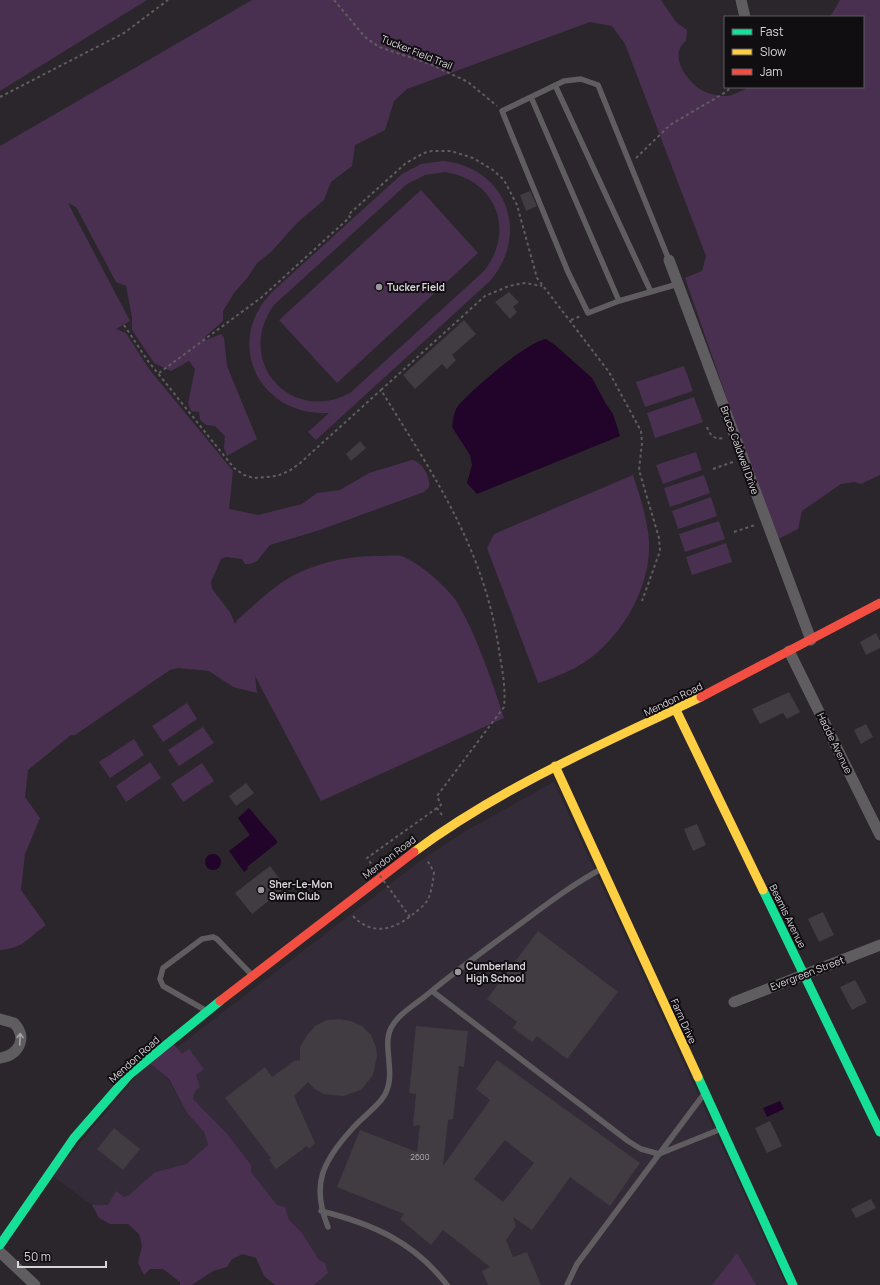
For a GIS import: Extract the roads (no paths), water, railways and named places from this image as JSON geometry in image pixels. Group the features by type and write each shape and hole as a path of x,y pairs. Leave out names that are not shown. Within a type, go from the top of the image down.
{"main road":[{"name":"Mendon Road","path":"0,1245 74,1138 130,1074 252,975 449,826 555,766 676,710 880,603"},
{"name":"Beamis Avenue","path":"676,710 880,1132"},
{"name":"Farm Drive","path":"555,766 603,868 704,1093 794,1285"}],"street":[{"path":"742,0 745,16"},
{"name":"Bruce Caldwell Drive","path":"669,260 811,640"},
{"name":"Hadde Avenue","path":"789,651 880,835"},
{"name":"Evergreen Street","path":"734,1002 880,945"},
{"path":"0,1019 14,1023 21,1034 21,1040 16,1052 10,1056 0,1058"},
{"path":"0,1252 35,1285"}],"lane":[{"path":"669,260 598,84 581,79 564,81 502,111 568,272 588,313 619,301 678,284"},
{"path":"556,85 650,292"},
{"path":"530,97 619,301"},
{"path":"328,1227 321,1211 319,1184 325,1168 335,1151 352,1129 382,1098 388,1088 390,1075 388,1044 390,1030 397,1020 432,991 578,881 603,868"},
{"path":"207,1011 163,986 160,979 163,968 202,939 213,938 217,939 252,975"},
{"path":"432,991 628,1141 641,1149 658,1154 721,1129"},
{"path":"567,1285 576,1264 704,1093"},
{"path":"321,1211 350,1218 400,1241 420,1256 436,1271 447,1285"}],"place":[{"name":"Tucker Field","path":"379,287"},
{"name":"Sher-Le-Mon Swim Club","path":"261,890"},
{"name":"Cumberland High School","path":"458,972"}]}
